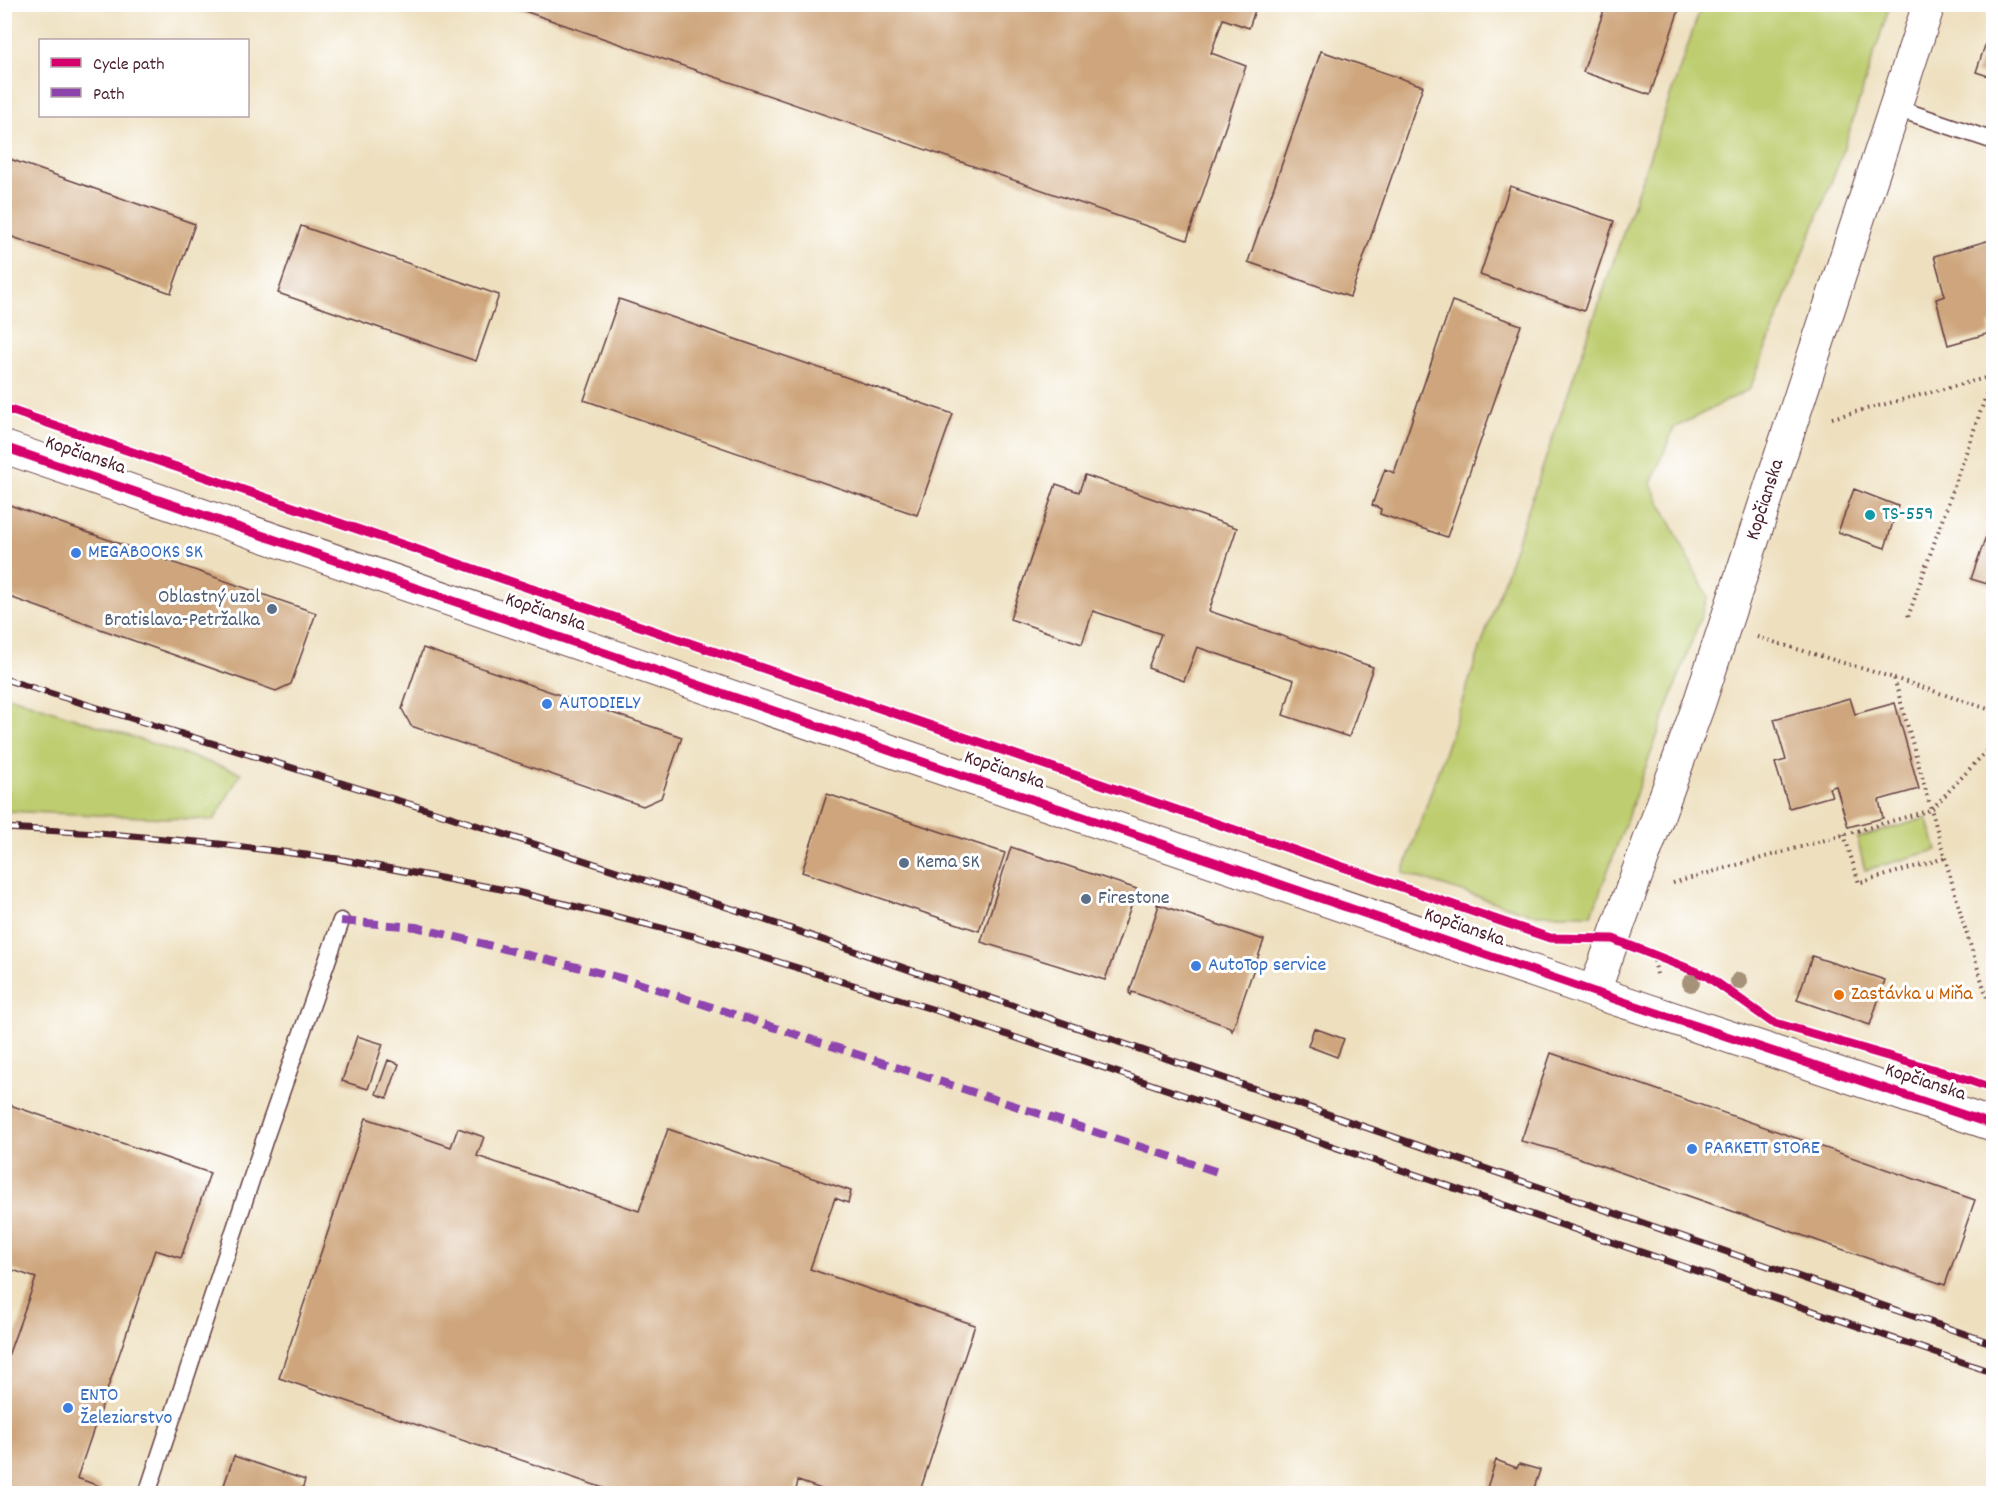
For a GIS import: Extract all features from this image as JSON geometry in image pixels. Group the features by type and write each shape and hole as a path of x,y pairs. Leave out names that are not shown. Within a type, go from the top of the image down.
{"street":[{"name":"Kopčianska","path":"1594,992 1699,704 1929,4"},
{"name":"Kopčianska","path":"4,447 1594,992 1994,1125"}],"lane":[{"path":"1896,108 1994,141"},
{"path":"147,1494 264,1140 340,921"}],"path":[{"path":"1822,421 1993,376"},
{"path":"1908,617 1993,376"},
{"path":"1751,635 1994,711"},
{"path":"1894,678 1990,1007"},
{"path":"1665,885 1931,810 1994,743"},
{"path":"1844,834 1859,883 1945,858"},
{"path":"1612,939 1664,959"}],"green space":[{"path":"1702,4 1890,5 1840,160 1750,389 1674,428 1651,484 1708,597 1592,914 1532,914 1403,873"},
{"path":"5,695 241,773 214,820 5,811"},
{"path":"1927,818 1937,850 1865,870 1857,838"}],"building":[{"path":"504,4 1257,4 1249,28 1223,19 1211,53 1246,66 1187,240"},
{"path":"1606,4 1681,4 1650,95 1583,72"},
{"path":"1994,22 1994,78 1976,72"},
{"path":"1321,51 1423,86 1350,297 1248,262"},
{"path":"4,157 195,224 171,293 4,234"},
{"path":"1510,186 1614,221 1584,311 1480,275"},
{"path":"301,226 499,295 476,361 278,293"},
{"path":"1994,239 1994,323 1989,324 1990,333 1948,345 1936,299 1945,296 1934,256"},
{"path":"619,299 953,414 917,515 584,400"},
{"path":"1452,301 1521,325 1447,537 1380,514 1381,509 1372,505 1385,469 1394,473"},
{"path":"1085,475 1237,528 1209,611 1373,667 1349,737 1283,715 1294,680 1197,647 1184,681 1148,668 1161,634 1093,611 1082,644 1010,619 1056,484 1079,492"},
{"name":"TS-559","path":"1854,489 1898,506 1885,548 1838,532"},
{"path":"4,503 316,613 291,684 276,691 4,595"},
{"path":"1994,516 1994,586 1971,579"},
{"path":"423,648 682,737 661,798 643,806 411,726 402,709"},
{"path":"1850,698 1855,714 1895,703 1919,789 1879,800 1883,818 1848,827 1836,786 1829,788 1832,796 1789,808 1775,763 1786,760 1774,719"},
{"name":"Kema SK","path":"827,794 1005,853 979,931 802,872"},
{"path":"1011,847 1137,889 1105,980 981,942"},
{"name":"AutoTop service","path":"1157,904 1264,940 1232,1031 1230,1027 1132,992 1131,995 1129,993 1158,908"},
{"name":"Zastávka u Miňa","path":"1812,956 1885,980 1870,1025 1797,1000"},
{"path":"1314,1028 1344,1039 1337,1057 1308,1046"},
{"path":"357,1036 383,1044 368,1089 342,1081"},
{"path":"1551,1053 1975,1200 1945,1285 1559,1151 1521,1141"},
{"path":"388,1060 399,1064 387,1098 376,1094"},
{"path":"4,1103 210,1173 181,1258 155,1250 77,1478 102,1487 100,1494 4,1494 4,1367 36,1278 4,1267"},
{"path":"366,1118 451,1147 458,1128 484,1137 477,1156 639,1211 668,1129 851,1191 848,1203 835,1198 810,1269 975,1325 919,1494 836,1494 798,1481 795,1494 621,1494 279,1378"},
{"path":"234,1456 305,1480 301,1494 221,1494"},
{"path":"1496,1460 1517,1468 1519,1464 1540,1470 1532,1494 1485,1494"}],"railway":[{"path":"4,679 445,815 739,911 1994,1344"},
{"path":"4,828 99,833 219,844 338,859 517,892 697,937 935,1010 1994,1373"}],"marked path":[{"path":"341,921 416,927 629,980 1221,1173"}],"cycle path":[{"path":"4,408 1550,938 1613,939 1707,976 1772,1022 1994,1089"},
{"path":"4,447 1594,992 1994,1125"}],"place":[{"name":"TS-559","path":"1870,515"},
{"name":"MEGABOOKS SK","path":"76,553"},
{"name":"Oblastný uzol Bratislava-Petržalka","path":"272,609"},
{"name":"AUTODIELY","path":"547,704"},
{"name":"Kema SK","path":"904,863"},
{"name":"Firestone","path":"1086,899"},
{"name":"AutoTop service","path":"1196,966"},
{"name":"Zastávka u Miňa","path":"1839,995"},
{"name":"PARKETT STORE","path":"1692,1149"},
{"name":"ENTO Železiarstvo","path":"68,1408"}]}
